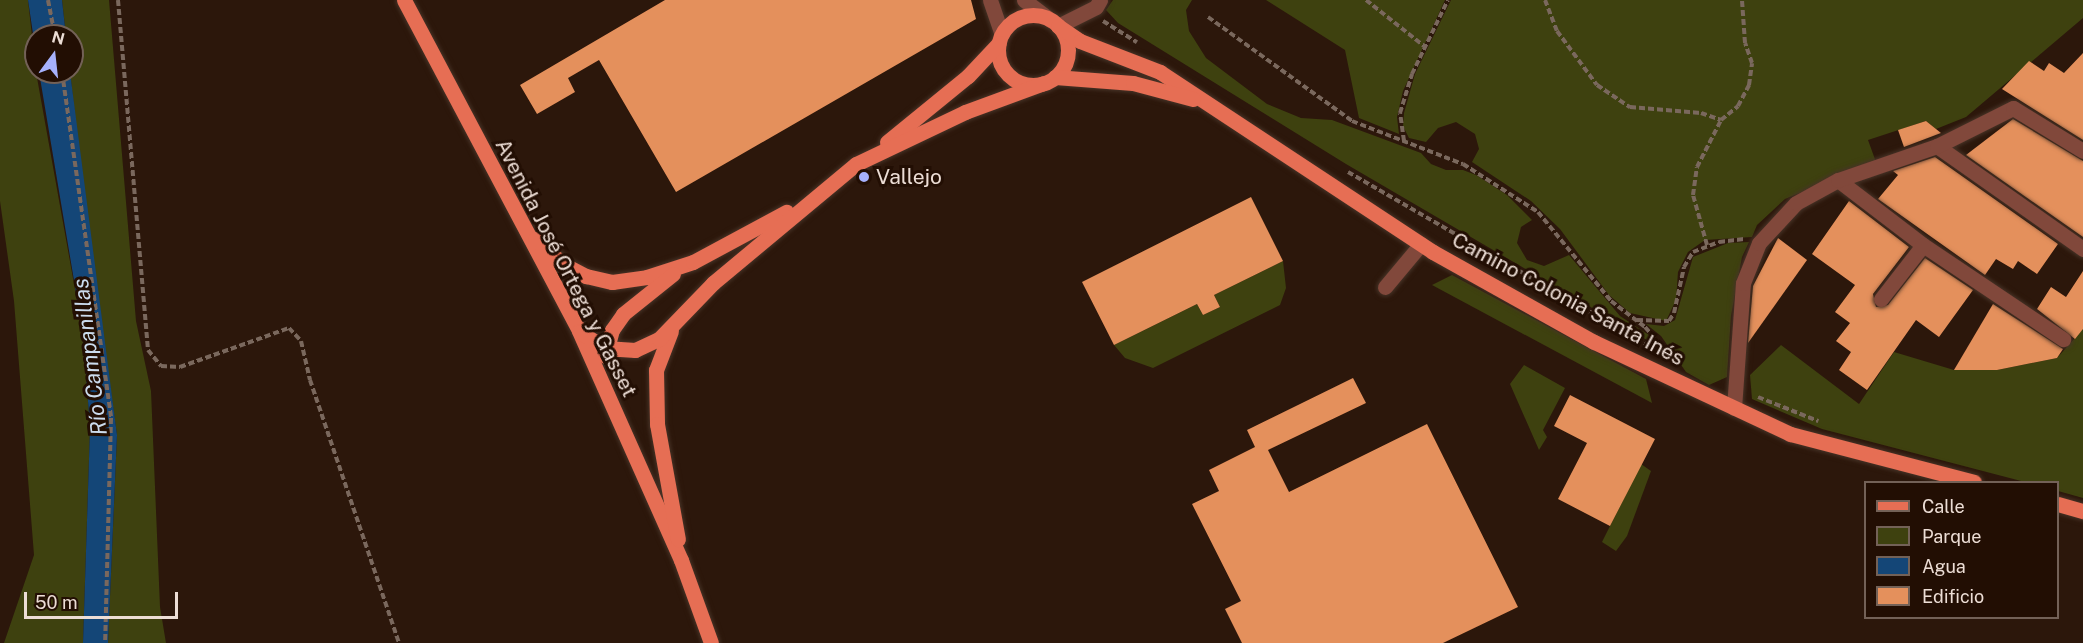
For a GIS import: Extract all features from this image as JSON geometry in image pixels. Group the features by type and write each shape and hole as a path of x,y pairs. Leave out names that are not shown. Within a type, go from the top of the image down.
{"main road":[{"name":"Avenida José Ortega y Gasset","path":"404,0 579,331 681,560 711,643"},
{"path":"1023,16 1055,23 1068,52 1049,80 1025,84 1007,73 1001,64 1000,38 1023,16"},
{"name":"Camino Colonia Santa Inés","path":"1055,23 1080,41 1160,72 1421,244 1594,342 1790,434 1966,481"},
{"name":"Camino Colonia Santa Inés","path":"579,331 605,348 635,350 658,339 713,283 810,199 871,155 968,76 1000,38"},
{"name":"Camino Colonia Santa Inés","path":"871,155 965,112 1049,80 1133,83 1205,102"},
{"name":"Camino Colonia Santa Inés","path":"605,386 605,348 624,314 648,290 693,262 810,199"},
{"name":"Camino Colonia Santa Inés","path":"526,231 563,264 586,276 612,282 647,277 693,262"},
{"name":"Avenida José Ortega y Gasset","path":"674,325 656,370 657,424 681,560"},
{"path":"2059,504 2083,511"}],"street":[{"path":"990,0 1000,38"},
{"name":"Camino Colonia Santa Inés","path":"1024,0 1055,23"},
{"path":"1055,23 1087,11 1100,0"},
{"path":"1734,408 1743,283 1759,243 1796,203 1838,180 1937,146 2013,108 2083,151"},
{"path":"1937,146 2083,249"},
{"path":"1838,180 1923,245 2063,339"},
{"path":"1385,287 1421,244"},
{"path":"1881,299 1923,245"}],"path":[{"path":"48,0 53,24"},
{"path":"118,0 148,350 160,366 180,367 289,328 301,341 310,380 399,643"},
{"path":"1366,0 1424,46"},
{"path":"1404,141 1400,112 1424,46 1448,0"},
{"path":"1545,0 1557,31 1598,85 1630,108 1701,113 1721,120"},
{"path":"1707,245 1693,195 1697,167 1721,120 1738,106 1749,85 1752,63 1745,43 1742,0"},
{"path":"1087,11 1146,48"},
{"path":"1208,17 1352,121 1463,164 1538,212 1611,301 1631,319 1645,327 1674,360 1687,386"},
{"path":"64,84 111,418 105,643"},
{"path":"1344,170 1684,365"},
{"path":"1631,319 1668,321 1674,313 1684,267 1693,252 1707,245 1738,239 1759,243"},
{"path":"1735,388 1825,424"}],"green space":[{"path":"0,0 28,0 31,24 24,24 24,84 38,84 83,334 90,428 83,643 4,643 34,555 14,301 0,201"},
{"path":"62,0 109,0 136,321 151,391 160,607 166,643 108,643 117,435 86,214 71,84 84,84 84,24 65,24"},
{"path":"1113,0 1192,0 1186,10 1189,31 1206,58 1267,104 1301,118 1332,120 1421,153 1431,164 1446,170 1463,170 1476,175 1507,195 1532,220 1521,227 1517,243 1527,260 1544,266 1569,255 1620,316 1652,337 1659,347 1346,164 1118,23 1106,10"},
{"path":"1266,0 1445,0 1403,91 1397,117 1399,134 1359,118 1345,50"},
{"path":"1451,0 2083,0 2083,18 1966,117 1936,129 1926,121 1868,140 1876,162 1785,199 1757,225 1752,237 1705,240 1688,252 1678,272 1676,300 1666,321 1630,313 1609,295 1560,229 1531,201 1472,162 1479,149 1475,134 1456,122 1438,128 1426,142 1409,138 1403,126 1404,113 1415,74"},
{"path":"1749,242 1742,257 1731,316 1727,377 1709,385 1686,372 1661,336 1646,324 1664,326 1675,320 1693,257 1728,243"},
{"path":"1283,261 1286,288 1280,305 1153,368 1125,358 1114,345 1197,304 1203,315 1220,307 1214,295"},
{"path":"1452,275 1646,379 1652,403 1432,285"},
{"path":"2083,329 2083,498 2059,491 2059,481 2021,481 1822,429 1752,399 1750,375 1781,345 1859,404 1894,352 1954,370 1997,370 2057,358"},
{"path":"1524,365 1565,388 1543,430 1547,437 1539,450 1510,384"},
{"path":"1641,464 1651,471 1627,536 1616,551 1602,542"}],"water":[{"path":"28,0 62,0 65,24 32,24"},
{"name":"Río Campanillas","path":"41,84 72,84 117,435 108,643 83,643 90,428 83,334"}],"building":[{"path":"665,0 971,0 976,19 676,192 599,60 568,78 575,92 537,114 520,85"},
{"path":"2083,53 2083,140 2002,89 2029,61 2044,71 2049,63 2064,73"},
{"path":"2013,119 2083,161 2083,237 1966,155"},
{"path":"1926,121 1941,133 1904,147 1898,130"},
{"path":"1935,157 2058,244 2037,274 2018,261 2013,269 1996,259 1985,275 1878,199 1898,175 1893,171"},
{"path":"1251,197 1283,261 1214,295 1220,307 1203,315 1197,304 1114,345 1082,282"},
{"path":"1849,201 1909,247 1873,294 1876,307 1888,305 1925,258 1973,290 1939,337 1916,320 1867,390 1839,370 1851,352 1836,341 1850,323 1835,312 1855,285 1812,254"},
{"path":"1778,238 1807,260 1748,343 1753,286"},
{"path":"2083,271 2083,329 2075,339 2037,309 2051,287 2066,297"},
{"path":"1993,304 2063,349 2057,358 1997,370 1954,370"},
{"path":"1353,378 1366,403 1268,450 1289,492 1427,424 1518,607 1443,643 1242,643 1225,609 1241,601 1192,504 1219,491 1209,470 1255,447 1247,430"},
{"path":"1570,395 1655,439 1610,526 1558,499 1587,443 1554,426"}],"place":[{"name":"Vallejo","path":"864,177"}]}
